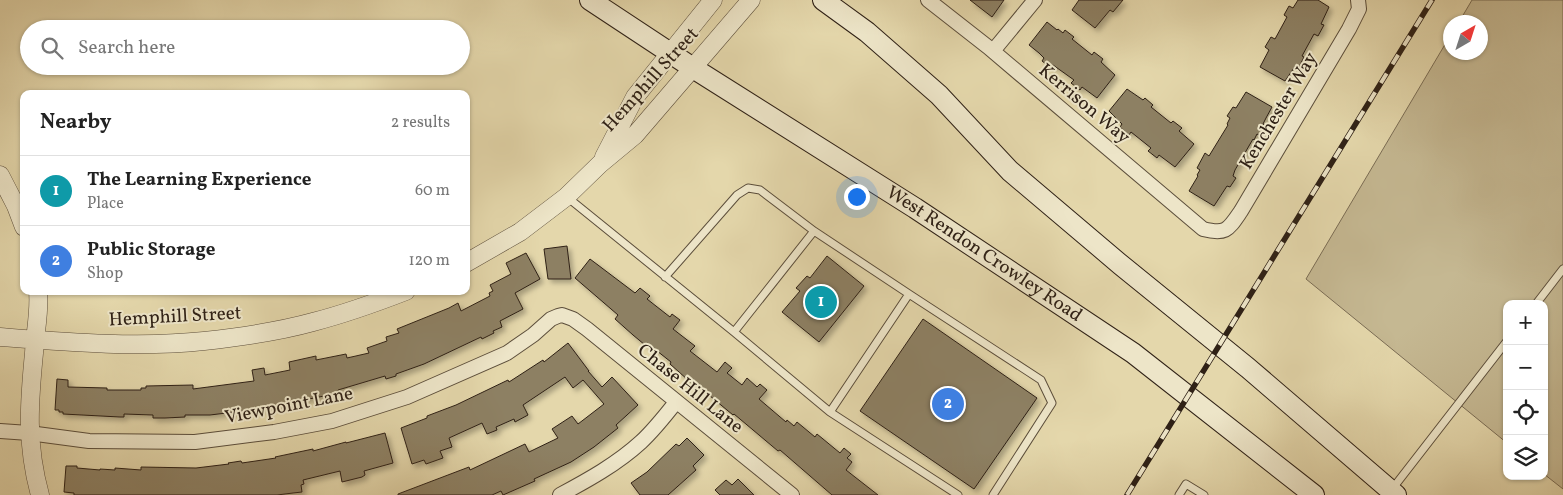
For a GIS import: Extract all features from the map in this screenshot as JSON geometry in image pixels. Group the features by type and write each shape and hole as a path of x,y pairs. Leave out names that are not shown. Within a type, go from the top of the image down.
{"main road":[{"name":"West Rendon Crowley Road","path":"590,0 693,68 915,208 1133,352 1314,495"},
{"path":"822,0 867,32 939,95 1010,171 1121,265 1248,368 1393,493"}],"street":[{"name":"Hemphill Street","path":"600,164 635,97 713,0"},
{"name":"Hemphill Street","path":"470,261 520,232 566,197 600,164 635,135 751,0"},
{"name":"Kerrison Way","path":"928,0 993,51 1203,229 1218,233"},
{"path":"993,51 1035,0"},
{"name":"Kenchester Way","path":"1218,233 1231,227 1246,203 1349,29 1359,9 1358,0"},
{"path":"0,175 20,216"},
{"path":"38,295 39,316 30,391 29,433 33,470 40,495"},
{"name":"Hemphill Street","path":"0,337 154,344 222,338 261,333 312,322 370,305 396,295"},
{"name":"Chase Hill Lane","path":"562,315 573,319 792,495"},
{"name":"Viewpoint Lane","path":"0,431 89,441 194,442 274,432 332,421 407,397 507,353 533,335 551,319 562,315"},
{"path":"560,495 589,479 639,444 659,424 676,402"}],"lane":[{"path":"666,277 737,195 748,188 760,190 814,231 1041,380 1052,403 993,495"},
{"path":"566,197 830,412 958,495"},
{"path":"734,332 814,231"},
{"path":"1539,300 1563,268"},
{"path":"830,412 909,294"},
{"path":"1393,493 1504,345"},
{"path":"1180,495 1186,484 1204,495"}],"shaded area":[{"path":"1472,0 1563,0 1563,489 1548,477 1548,300 1503,300 1503,440 1306,279 1443,48 1443,60 1488,60 1488,15 1463,15"}],"building":[{"path":"970,0 1004,0 992,17"},
{"path":"1079,0 1123,0 1113,12 1110,10 1095,28 1072,10"},
{"path":"1298,0 1318,0 1329,7 1321,24 1324,25 1318,36 1314,34 1302,56 1304,57 1299,67 1296,65 1285,81 1260,67 1269,50 1265,47 1271,37 1275,39 1287,17 1284,15 1289,6 1293,8"},
{"path":"1047,22 1063,33 1065,30 1074,37 1072,39 1092,55 1094,52 1103,59 1101,62 1115,75 1097,98 1082,87 1080,90 1071,83 1074,80 1053,65 1051,68 1042,61 1044,58 1029,45"},
{"path":"1127,89 1143,100 1145,98 1153,105 1151,107 1171,123 1173,121 1182,128 1179,131 1194,144 1175,167 1159,155 1157,158 1148,151 1151,148 1131,132 1129,135 1120,127 1122,124 1109,111"},
{"path":"1246,92 1272,107 1263,124 1266,126 1261,136 1257,134 1253,139 1235,170 1233,176 1236,178 1230,187 1227,186 1214,206 1189,191 1198,176 1200,170 1197,168 1205,153 1209,156 1228,125 1230,118 1227,116 1233,107 1236,108"},
{"path":"567,246 571,279 548,279 544,249"},
{"path":"526,253 540,279 515,293 523,309 500,321 502,327 493,331 494,333 482,339 481,337 424,364 396,374 396,376 386,379 385,376 338,390 339,393 299,402 210,415 153,418 153,415 124,414 124,417 120,417 63,414 59,410 55,410 57,379 68,380 68,387 107,388 107,390 141,390 141,388 146,388 146,386 193,385 193,389 254,381 252,370 264,368 265,375 290,370 289,362 316,356 316,360 346,354 347,358 369,353 367,348 387,341 386,337 399,333 397,329 458,303 461,311 490,296 489,293 493,291 490,285 511,274 506,263"},
{"path":"827,256 864,286 819,342 782,312 800,291 796,288 807,276 810,278"},
{"path":"590,259 635,293 640,288 650,296 647,299 670,317 672,314 680,320 673,329 695,346 690,351 717,372 725,362 732,368 727,373 742,385 747,378 757,387 760,384 767,390 759,399 786,422 787,420 794,426 797,422 815,437 817,434 840,453 844,448 851,454 847,458 852,462 846,470 878,495 832,495 780,450 778,451 734,414 688,380 670,364 671,362 647,343 645,345 615,319 618,315 575,278"},
{"path":"923,319 1037,398 974,489 860,411"},
{"path":"568,343 602,387 612,377 638,405 616,425 618,428 571,462 503,495 501,491 492,495 398,495 469,467 470,470 525,444 529,452 558,438 552,429 572,416 578,424 604,404 583,380 573,388 565,377 523,405 528,415 515,422 514,419 496,427 497,430 487,434 482,423 449,438 452,447 440,451 443,458 426,464 424,460 412,464 401,428 456,405 508,380 509,382 543,360 544,362"},
{"path":"385,433 393,463 364,471 365,475 362,477 342,482 340,471 303,480 304,484 301,485 302,492 277,495 74,495 74,493 64,492 66,466 100,470 115,470 115,468 141,470 141,467 196,468 276,458"},
{"path":"687,438 704,455 693,466 696,470 668,495 640,495 631,483 647,472 676,444 679,446"},
{"path":"738,479 754,495 720,495 715,490 726,480 732,485"}],"railway":[{"path":"1127,495 1432,0"}],"place":[{"name":"The Learning Experience","path":"821,302"},
{"name":"Public Storage","path":"948,404"}]}
